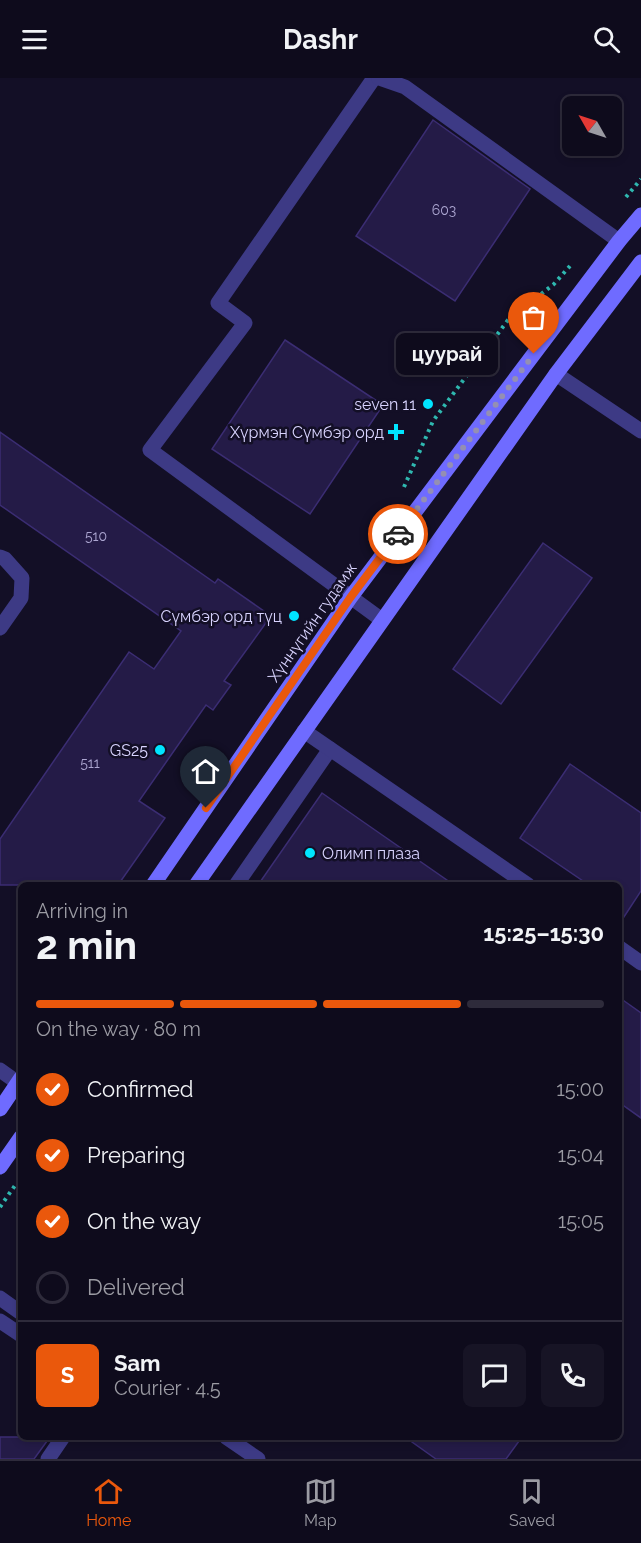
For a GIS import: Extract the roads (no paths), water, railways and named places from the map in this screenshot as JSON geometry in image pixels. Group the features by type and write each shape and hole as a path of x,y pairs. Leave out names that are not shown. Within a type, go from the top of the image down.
{"main road":[{"name":"Хүннүгийн гудамж","path":"155,882 350,598 641,215"},
{"path":"198,882 556,374 641,262"},
{"path":"0,1109 18,1085"},
{"path":"0,1167 18,1141"}],"street":[{"path":"374,78 218,303 245,323 150,450 382,620"},
{"path":"379,78 405,87 619,242"},
{"path":"556,374 641,431"},
{"path":"0,556 22,578 21,598 0,628"},
{"path":"304,731 524,882"},
{"path":"238,882 330,749"},
{"path":"622,949 641,963"},
{"path":"0,1070 18,1081"},
{"path":"0,1298 18,1311"},
{"path":"0,1321 18,1333"},
{"path":"48,1459 61,1440"},
{"path":"230,1440 258,1459"}],"place":[{"name":"цуурай","path":"534,354"},
{"name":"seven 11","path":"428,404"},
{"name":"Хүрмэн Сүмбэр орд","path":"396,432"},
{"name":"Сүмбэр орд түц","path":"294,616"},
{"name":"GS25","path":"160,750"},
{"name":"Олимп плаза","path":"310,853"}]}
